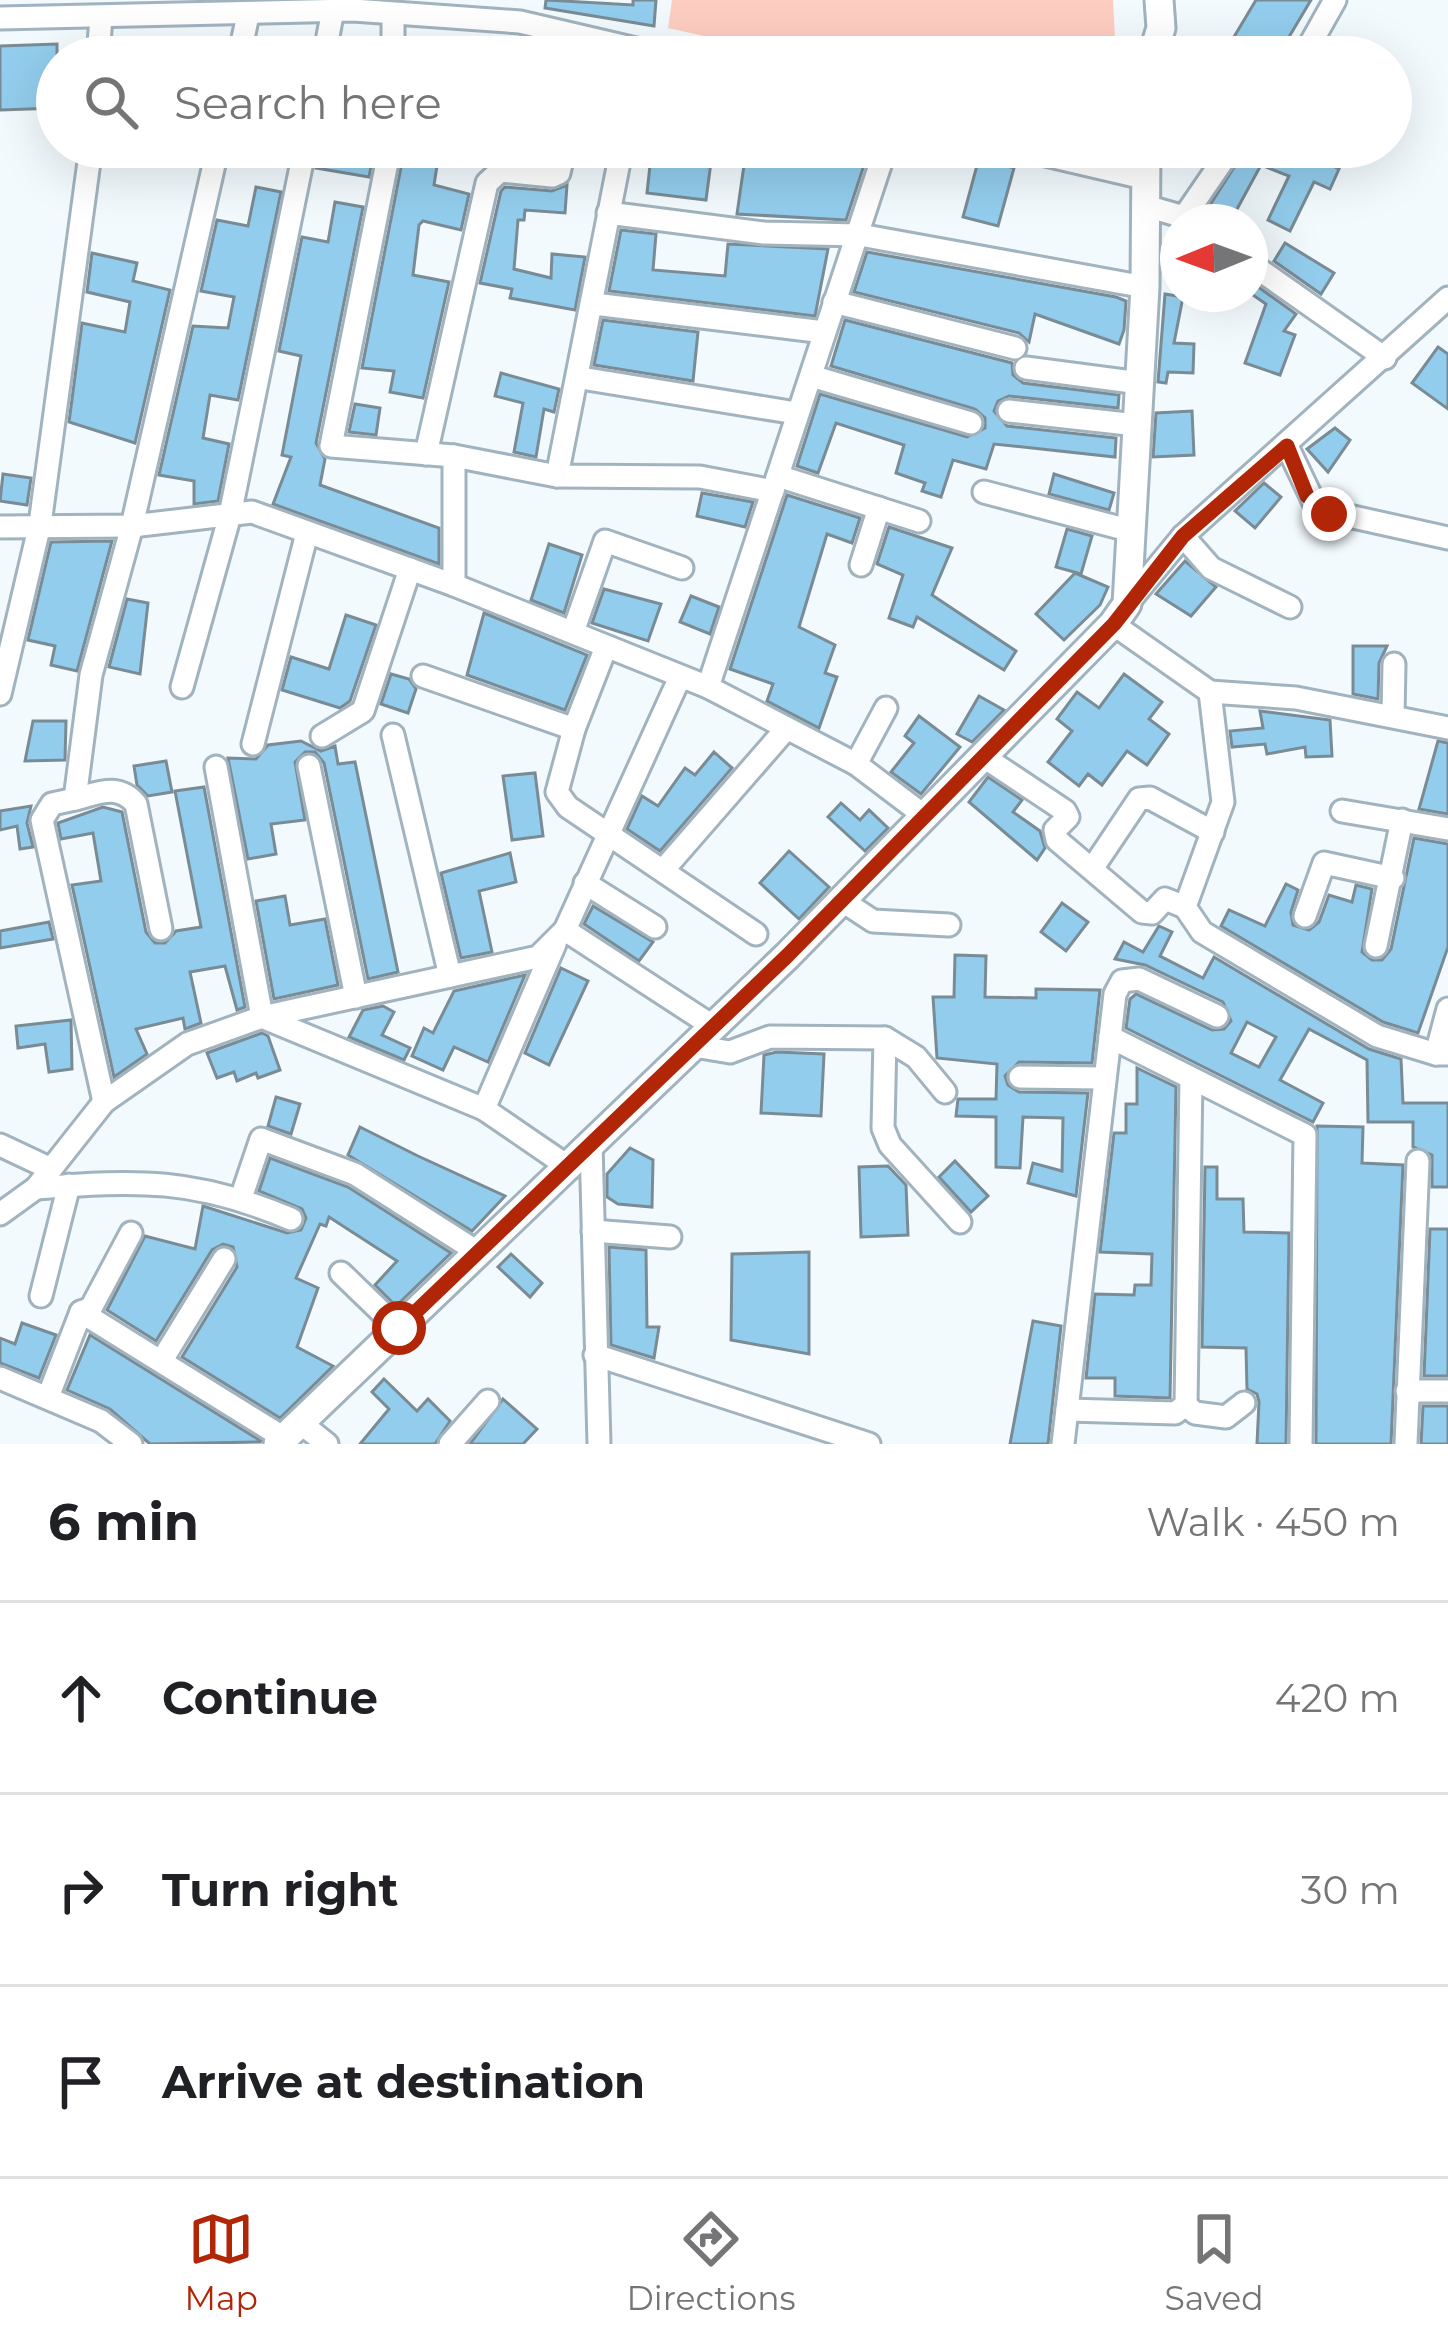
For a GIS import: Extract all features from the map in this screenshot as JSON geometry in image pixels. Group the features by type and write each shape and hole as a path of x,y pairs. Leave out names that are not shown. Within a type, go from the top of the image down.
{"main road":[{"path":"1141,0 1146,36"},
{"path":"1158,36 1159,0"},
{"path":"288,1435 704,1037 926,817 1120,614 1140,383 1146,168"}],"street":[{"path":"1315,36 1335,0"},
{"path":"333,36 346,8"},
{"path":"0,18 48,9 100,17 346,8 520,22 555,36"},
{"path":"393,14 393,36"},
{"path":"243,36 248,15"},
{"path":"99,36 100,17"},
{"path":"0,694 40,524 88,168"},
{"path":"75,799 91,675 132,526 213,168"},
{"path":"182,687 230,515 301,168"},
{"path":"386,168 331,446 454,455 557,476 776,483 919,521"},
{"path":"426,454 487,183 500,171 552,176 560,168"},
{"path":"557,476 580,378 618,168"},
{"path":"707,687 880,168"},
{"path":"1074,168 1145,192 1164,204"},
{"path":"1196,204 1219,168"},
{"path":"608,213 764,232 860,236 1145,287"},
{"path":"1268,276 1385,358"},
{"path":"1448,298 1183,536 1120,614 1210,692 1296,698 1448,728"},
{"path":"834,302 1021,358 1140,383"},
{"path":"594,304 824,332"},
{"path":"811,376 971,423"},
{"path":"580,378 796,413"},
{"path":"1009,411 1137,425"},
{"path":"1287,446 1317,509 1448,538"},
{"path":"454,455 454,585"},
{"path":"984,492 1129,530"},
{"path":"861,565 879,508"},
{"path":"0,527 132,526 252,512 410,568 707,687 856,764 926,817"},
{"path":"253,744 307,533"},
{"path":"1183,536 1211,568 1290,607"},
{"path":"573,632 605,541 682,568"},
{"path":"322,736 363,711 410,568"},
{"path":"606,647 574,729 557,792 568,807 665,868 756,934"},
{"path":"1393,716 1394,664"},
{"path":"423,676 574,729"},
{"path":"484,1109 680,677"},
{"path":"1185,907 1224,793 1210,692"},
{"path":"856,764 886,708"},
{"path":"665,868 786,729"},
{"path":"393,735 450,976"},
{"path":"984,757 1065,811 1067,817 1055,830 1057,840 1094,866"},
{"path":"308,766 356,997"},
{"path":"216,767 262,1017"},
{"path":"104,1102 42,826 47,808 111,790 123,791 136,804 161,929"},
{"path":"1214,832 1150,798 1139,799 1094,866 1096,877 1142,912 1152,913 1165,899 1185,907 1202,932 1377,1036 1442,1054 1448,1009"},
{"path":"1342,811 1448,829"},
{"path":"1376,946 1402,820"},
{"path":"1305,916 1324,863 1393,878"},
{"path":"585,883 656,927"},
{"path":"841,900 873,921 949,926"},
{"path":"0,1214 36,1188 104,1102 187,1044 262,1017 538,957 561,935"},
{"path":"561,935 730,1052 770,1037 885,1038 916,1057 945,1092"},
{"path":"1063,1444 1114,994 1129,977 1217,1016"},
{"path":"262,1017 484,1109 570,1168"},
{"path":"1110,1037 1305,1135 1301,1444"},
{"path":"885,1038 883,1128 890,1145 960,1222"},
{"path":"1020,1077 1102,1078"},
{"path":"1186,1405 1191,1079"},
{"path":"241,1198 255,1144 261,1139 355,1174 476,1251"},
{"path":"591,1143 599,1444"},
{"path":"0,1145 51,1168"},
{"path":"1406,1444 1418,1161"},
{"path":"36,1188 139,1180 241,1198 291,1220"},
{"path":"41,1296 69,1185"},
{"path":"593,1232 670,1238"},
{"path":"48,1397 81,1312 92,1308 131,1233"},
{"path":"162,1360 224,1259"},
{"path":"341,1273 399,1328"},
{"path":"81,1312 288,1435 327,1444"},
{"path":"595,1355 869,1444"},
{"path":"0,1378 101,1421 131,1444"},
{"path":"1407,1391 1448,1391"},
{"path":"450,1444 488,1402"},
{"path":"1186,1405 1195,1412 1226,1417 1244,1403"},
{"path":"1067,1410 1175,1413 1186,1405"}],"shaded area":[{"path":"672,0 1113,0 1115,36 704,36 668,28"}],"building":[{"path":"546,0 633,5 633,0 656,0 654,26 545,8"},
{"path":"1256,0 1311,0 1290,36 1235,36"},
{"path":"36,45 36,109 0,110 0,46"},
{"path":"316,168 371,168 369,177"},
{"path":"401,168 437,168 434,185 469,194 461,230 423,221 419,225 413,275 449,282 423,398 390,392 394,371 362,368"},
{"path":"650,168 710,168 706,200 647,193"},
{"path":"744,168 863,168 846,220 737,214"},
{"path":"976,168 1014,168 998,226 963,217"},
{"path":"1234,168 1259,168 1240,204 1211,204"},
{"path":"1269,168 1339,169 1330,189 1314,182 1290,231 1268,220 1289,176"},
{"path":"567,185 565,213 525,210 524,220 518,220 514,269 551,278 552,254 585,257 575,310 510,298 512,289 480,283 501,191 505,187 552,191"},
{"path":"256,187 281,192 238,400 210,395 203,438 229,444 218,501 194,504 194,481 159,475 193,326 228,328 234,297 201,291 217,220 248,226"},
{"path":"335,202 363,207 316,443 325,459 320,485 439,528 439,564 273,504 291,457 282,455 301,356 279,351 302,237 328,242"},
{"path":"621,230 656,234 653,270 725,276 728,244 828,249 815,316 609,291"},
{"path":"1285,243 1334,273 1321,294 1274,261"},
{"path":"867,252 1116,297 1126,301 1124,330 1119,344 1035,314 1029,342 1019,333 854,292"},
{"path":"92,253 137,263 133,281 170,290 135,443 69,422 82,323 125,332 130,302 87,292"},
{"path":"1268,294 1296,314 1284,331 1295,335 1280,375 1245,363 1263,312 1268,312"},
{"path":"1164,312 1180,312 1174,343 1194,344 1193,373 1168,372 1166,383 1158,382"},
{"path":"603,320 698,332 693,381 594,365"},
{"path":"845,320 1012,363 1013,375 1023,383 1119,395 1118,408 1009,396 998,401 994,411 1007,426 1116,438 1115,457 994,444 986,469 953,460 941,497 922,491 925,483 896,473 904,445 836,423 818,473 797,466 820,394 967,437 985,428 985,418 975,409 831,366"},
{"path":"1438,347 1448,354 1448,409 1412,383"},
{"path":"501,373 559,389 554,412 544,409 536,457 514,452 523,403 495,396"},
{"path":"355,404 380,408 376,435 349,432"},
{"path":"1192,411 1194,455 1153,457 1156,413"},
{"path":"1335,428 1350,440 1328,472 1307,449"},
{"path":"3,474 31,478 27,505 0,501"},
{"path":"1054,474 1114,493 1109,510 1049,494"},
{"path":"1264,483 1281,497 1255,528 1235,511"},
{"path":"702,493 753,502 745,527 697,516"},
{"path":"787,495 860,518 852,543 827,534 799,627 835,645 825,673 837,677 819,728 767,701 773,684 730,669"},
{"path":"889,527 952,548 932,595 1016,651 1004,670 917,617 913,627 889,618 903,575 877,564"},
{"path":"1067,529 1092,536 1081,574 1056,567"},
{"path":"112,541 77,671 51,665 55,646 28,640 51,542"},
{"path":"549,544 582,555 564,613 531,600"},
{"path":"1185,561 1216,587 1191,616 1156,594"},
{"path":"1075,573 1108,587 1100,605 1064,640 1036,614"},
{"path":"604,589 661,604 648,641 592,623"},
{"path":"691,596 719,607 710,634 680,622"},
{"path":"127,599 148,603 140,674 109,667"},
{"path":"484,613 587,655 565,710 467,675"},
{"path":"346,615 376,625 350,701 340,708 282,690 291,657 329,669"},
{"path":"1353,646 1387,646 1379,663 1378,699 1353,694"},
{"path":"391,674 409,679 416,689 408,713 381,704"},
{"path":"1124,674 1162,702 1149,719 1169,734 1147,765 1127,751 1102,785 1088,774 1079,786 1048,762 1072,731 1057,719 1077,692 1099,708"},
{"path":"979,696 1004,710 972,742 957,734"},
{"path":"1260,711 1330,720 1332,756 1306,757 1305,747 1267,754 1265,744 1232,747 1230,731 1263,728"},
{"path":"919,716 960,747 921,794 891,772 914,743 905,736"},
{"path":"33,721 66,721 65,760 25,761"},
{"path":"301,741 321,751 335,746 338,764 355,762 398,972 368,979 324,763 315,752 305,752 295,762 305,820 271,824 276,854 248,859 228,758 256,759 268,745"},
{"path":"1438,741 1448,743 1448,814 1419,809"},
{"path":"714,752 732,768 660,851 627,829 642,796 658,806 685,768 695,775"},
{"path":"166,761 172,792 148,796 137,785 134,766"},
{"path":"535,773 543,836 512,840 503,776"},
{"path":"988,777 1022,800 1013,812 1040,831 1045,848 1037,860 969,802"},
{"path":"204,787 245,1007 237,1010 225,966 190,972 201,1023 185,1029 183,1018 136,1029 147,1054 114,1077 72,885 101,881 93,833 61,839 58,823 103,807 122,812 146,932 155,943 165,943 176,931 201,927 175,791"},
{"path":"841,803 860,820 869,810 888,828 865,851 828,817"},
{"path":"31,806 27,823 33,847 20,849 17,826 0,830 0,811"},
{"path":"1414,838 1448,844 1448,947 1418,1033 1383,1022 1221,926 1229,910 1265,926 1286,884 1298,890 1291,912 1293,925 1309,930 1319,922 1329,895 1352,902 1356,885 1372,889 1362,952 1372,960 1382,960 1391,949"},
{"path":"789,851 829,887 799,919 760,883"},
{"path":"510,853 516,882 479,891 492,952 461,958 441,873"},
{"path":"285,896 290,925 325,919 338,985 274,999 256,901"},
{"path":"1062,903 1088,922 1066,951 1041,932"},
{"path":"593,906 653,942 639,961 584,924"},
{"path":"49,922 53,939 0,948 0,931"},
{"path":"1159,926 1172,932 1160,956 1203,978 1214,957 1369,1049 1401,1059 1403,1103 1448,1103 1448,1187 1432,1187 1432,1155 1413,1147 1413,1122 1368,1122 1367,1060 1309,1029 1280,1080 1323,1103 1313,1122 1126,1028 1130,999 1136,994 1212,1030 1224,1029 1231,1021 1223,1002 1145,965 1115,959 1124,942 1143,952","holes":["1247,1022 1276,1037 1259,1067 1231,1053"]},
{"path":"955,955 986,956 985,997 1036,998 1036,989 1100,990 1092,1063 1019,1062 1005,1076 1008,1085 1019,1092 1088,1093 1076,1196 1028,1183 1033,1163 1062,1171 1063,1118 1023,1117 1020,1168 996,1167 996,1117 956,1116 958,1099 996,1099 997,1064 937,1058 933,997 954,997"},
{"path":"561,968 588,981 549,1065 525,1053"},
{"path":"525,975 488,1062 454,1047 443,1070 412,1056 424,1028 433,1033 454,991"},
{"path":"383,1006 394,1012 382,1035 410,1048 404,1060 349,1037 363,1010"},
{"path":"71,1020 72,1069 49,1072 45,1044 18,1048 16,1026"},
{"path":"262,1033 268,1036 280,1070 237,1081 234,1072 217,1078 207,1053"},
{"path":"824,1054 821,1116 761,1113 764,1055"},
{"path":"1137,1068 1176,1087 1170,1398 1115,1396 1115,1378 1086,1378 1095,1294 1134,1295 1135,1285 1151,1285 1152,1254 1100,1252 1114,1133 1126,1133 1126,1104 1137,1104"},
{"path":"276,1097 300,1104 291,1134 268,1126"},
{"path":"1317,1126 1363,1127 1362,1163 1403,1165 1391,1444 1316,1444"},
{"path":"360,1127 505,1196 472,1231 348,1155"},
{"path":"630,1148 653,1160 652,1207 618,1204 607,1197 607,1174"},
{"path":"270,1158 348,1187 451,1253 396,1306 375,1285 397,1261 329,1217 326,1226 320,1224 296,1278 318,1288 297,1347 333,1366 280,1418 182,1357 237,1267 233,1247 223,1244 212,1250 156,1341 107,1310 145,1236 195,1249 203,1206 287,1233 301,1230 306,1218 302,1209 259,1191"},
{"path":"955,1161 988,1196 971,1212 939,1177"},
{"path":"888,1166 906,1185 908,1235 861,1237 859,1167"},
{"path":"1205,1167 1217,1167 1217,1199 1243,1199 1244,1232 1289,1233 1286,1444 1257,1444 1259,1402 1257,1394 1247,1389 1246,1348 1202,1347"},
{"path":"1430,1229 1448,1229 1448,1376 1424,1376"},
{"path":"609,1247 646,1250 647,1327 659,1327 654,1358 611,1345"},
{"path":"809,1252 809,1354 731,1340 732,1254"},
{"path":"511,1254 542,1283 530,1297 498,1267"},
{"path":"1033,1321 1061,1326 1048,1444 1010,1444"},
{"path":"22,1323 56,1335 39,1378 0,1363 0,1338 15,1344"},
{"path":"90,1335 261,1441 150,1444 110,1409 67,1390"},
{"path":"384,1379 417,1411 428,1399 450,1421 435,1444 360,1444 389,1409 372,1392"},
{"path":"503,1399 537,1429 523,1444 470,1444"},
{"path":"1423,1406 1448,1406 1448,1444 1421,1444"}],"route":[{"path":"399,1328 787,956 1114,624 1183,536 1287,446 1307,496 1317,509 1329,514"}]}
